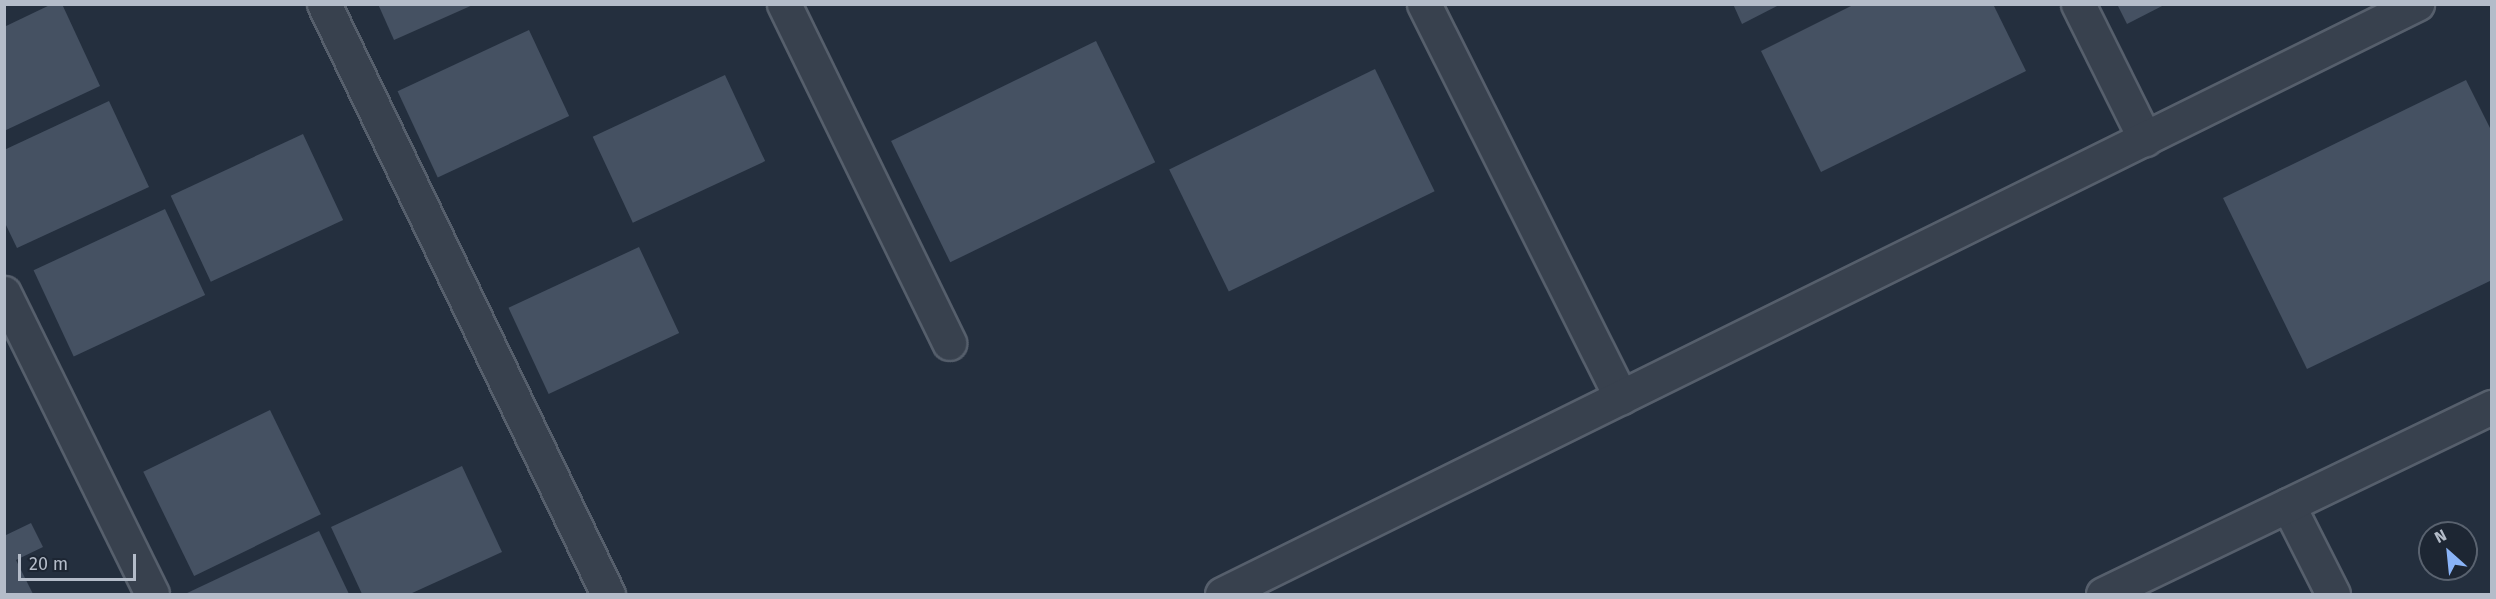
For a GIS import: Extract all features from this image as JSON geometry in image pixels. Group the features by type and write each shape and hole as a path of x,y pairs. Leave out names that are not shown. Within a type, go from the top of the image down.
{"street":[{"path":"324,4 608,594"},
{"path":"784,4 949,343"},
{"path":"1424,4 1622,397"},
{"path":"2078,4 2145,139"},
{"path":"1222,594 2417,4"},
{"path":"4,293 152,594"},
{"path":"2103,594 2492,407"},
{"path":"2288,505 2333,594"}],"building":[{"path":"52,4 62,4 100,86 4,131 4,27"},
{"path":"378,4 475,4 394,40"},
{"path":"1733,4 1781,4 1742,24"},
{"path":"1855,4 1993,4 2026,71 1821,172 1761,51"},
{"path":"2117,4 2166,4 2127,24"},
{"path":"529,30 569,116 438,177 398,91"},
{"path":"1096,41 1155,162 950,262 891,141"},
{"path":"1375,69 1435,191 1229,292 1169,169"},
{"path":"725,75 765,161 633,223 593,137"},
{"path":"2466,80 2492,132 2492,280 2307,369 2223,198"},
{"path":"109,101 149,187 17,248 4,221 4,150"},
{"path":"303,134 343,220 211,282 171,196"},
{"path":"165,209 205,295 74,356 34,270"},
{"path":"639,247 679,333 549,394 508,308"},
{"path":"270,410 321,514 194,576 143,472"},
{"path":"462,466 502,552 410,594 362,594 331,527"},
{"path":"31,523 43,547 16,560 33,594 4,594 4,536"},
{"path":"319,531 349,594 185,594"}]}
